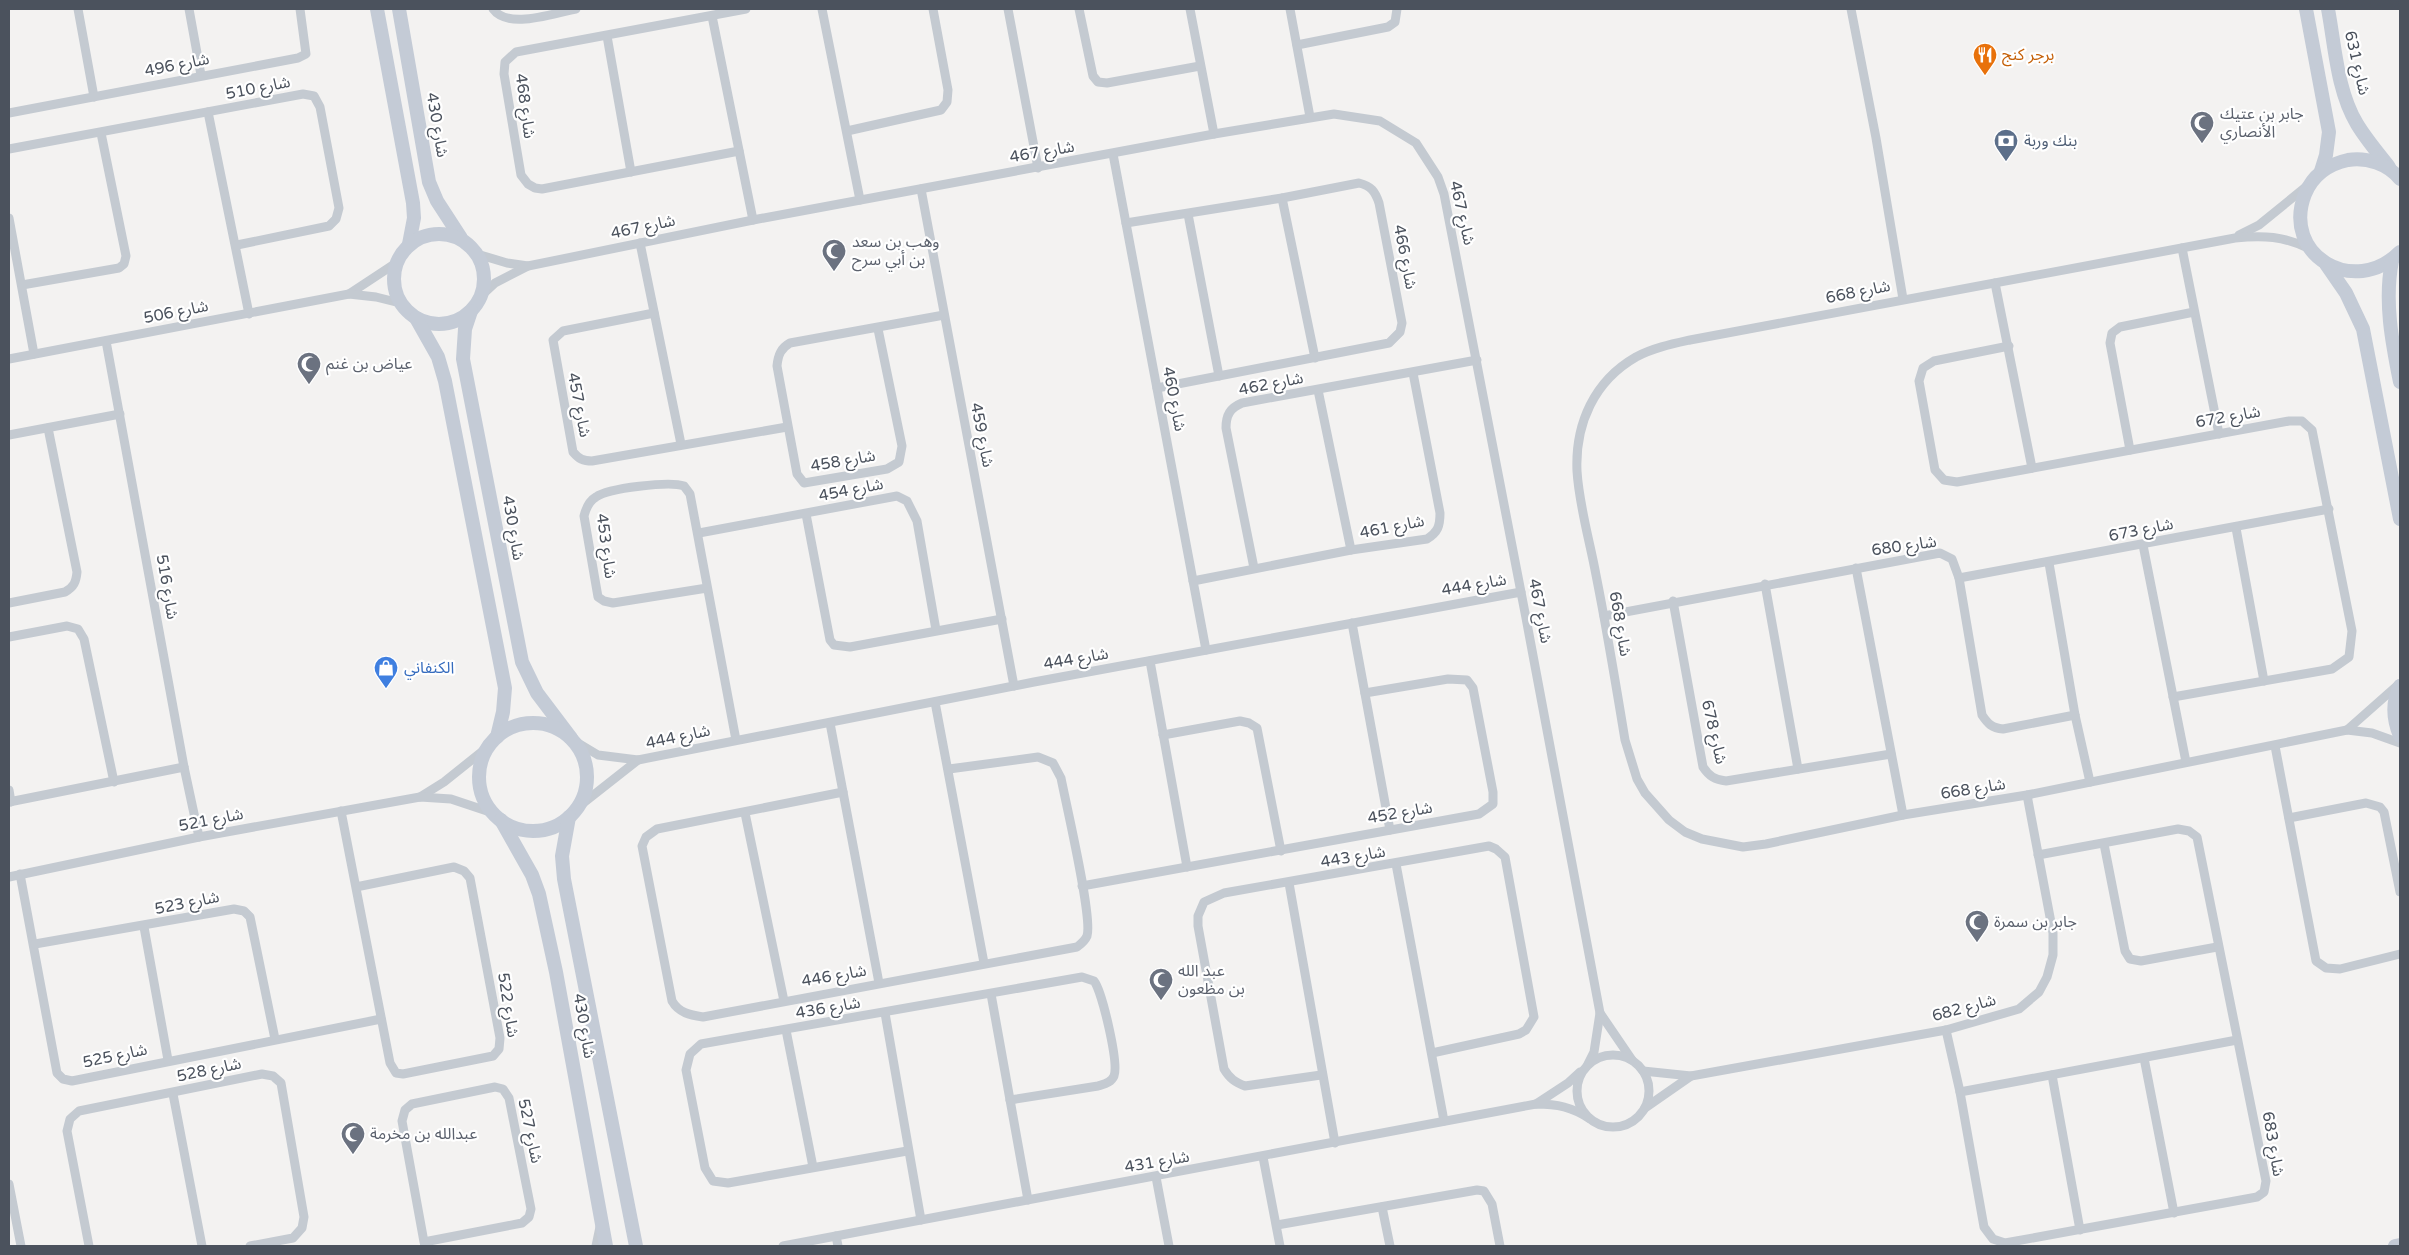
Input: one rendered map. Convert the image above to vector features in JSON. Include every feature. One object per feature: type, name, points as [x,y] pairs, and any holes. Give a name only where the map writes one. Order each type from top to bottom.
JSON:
[{"type":"street","points":[[78,9],[94,97]]},
{"type":"street","points":[[189,9],[201,75]]},
{"type":"street","name":"شارع 496","points":[[9,114],[201,75],[298,58],[306,54],[300,9]]},
{"type":"street","points":[[377,9],[413,203],[414,218],[409,244],[396,263],[393,277],[395,290],[400,303],[416,318],[438,358],[445,381],[501,668],[504,700],[493,741],[481,762],[479,780],[486,803],[497,816],[520,829],[536,830],[551,828],[573,813],[585,792],[588,774],[585,762],[572,739],[556,728],[538,723],[512,727],[493,741]]},
{"type":"street","name":"شارع 430","points":[[399,9],[429,182],[437,202],[461,239]]},
{"type":"street","points":[[493,9],[499,17],[513,20],[576,9]]},
{"type":"street","name":"شارع 468","points":[[739,150],[542,189],[535,188],[528,184],[520,175],[504,74],[505,62],[516,52],[746,9]]},
{"type":"street","points":[[822,9],[860,200]]},
{"type":"street","points":[[847,131],[941,110],[944,107],[948,90],[933,9]]},
{"type":"street","points":[[1008,9],[1038,168]]},
{"type":"street","points":[[1079,9],[1093,76],[1098,82],[1107,83],[1200,66]]},
{"type":"street","points":[[1190,9],[1214,134]]},
{"type":"street","points":[[1290,9],[1310,117]]},
{"type":"street","points":[[1297,45],[1388,27],[1395,22],[1397,9]]},
{"type":"street","points":[[1851,9],[1876,138],[1903,299]]},
{"type":"street","points":[[2306,9],[2328,125],[2328,142],[2321,171]]},
{"type":"street","name":"شارع 631","points":[[2328,9],[2343,88],[2352,113],[2396,175]]},
{"type":"street","points":[[712,16],[753,220]]},
{"type":"street","points":[[607,36],[631,172]]},
{"type":"street","name":"شارع 510","points":[[9,149],[303,94],[314,96],[320,107],[339,208],[336,219],[329,226],[237,245]]},
{"type":"street","points":[[208,112],[237,245],[249,314]]},
{"type":"street","name":"شارع 467","points":[[481,296],[495,283],[528,266],[753,220],[1310,117],[1343,115],[1380,120],[1416,143],[1438,177],[1444,194],[1600,1013],[1595,1047],[1586,1066]]},
{"type":"street","points":[[22,285],[119,268],[124,264],[126,256],[101,133]]},
{"type":"street","name":"شارع 460","points":[[1113,154],[1206,650]]},
{"type":"street","points":[[2396,175],[2376,162],[2357,159],[2338,162],[2321,171],[2309,184],[2301,205],[2301,228],[2310,249],[2326,263],[2342,271],[2360,272],[2377,269],[2396,256]]},
{"type":"street","name":"شارع 466","points":[[1126,224],[1359,183],[1368,186],[1375,192],[1379,203],[1402,323],[1400,332],[1389,343],[1157,388]]},
{"type":"street","name":"شارع 668","points":[[2235,238],[2259,225],[2309,184]]},
{"type":"street","name":"شارع 459","points":[[921,189],[1014,686]]},
{"type":"street","points":[[1282,198],[1315,358]]},
{"type":"street","points":[[1188,214],[1219,376]]},
{"type":"street","points":[[9,218],[34,354]]},
{"type":"street","points":[[409,244],[428,234],[451,234],[461,239],[477,254],[483,267],[485,282],[481,296],[471,311],[451,323],[439,324],[416,318]]},
{"type":"street","name":"شارع 668","points":[[2310,249],[2283,237],[2264,235],[2235,238],[1903,299],[1660,347],[1636,357],[1601,386],[1590,402],[1581,426],[1577,472],[1625,740],[1637,779],[1654,806],[1684,832],[1702,839],[1743,847],[1766,844],[1903,815],[2027,795],[2348,730],[2372,733],[2400,743]]},
{"type":"street","points":[[640,243],[681,444]]},
{"type":"street","points":[[2182,248],[2219,434]]},
{"type":"street","name":"شارع 467","points":[[477,254],[507,263],[528,266]]},
{"type":"street","points":[[2396,256],[2388,280],[2389,311],[2400,382]]},
{"type":"street","name":"شارع 506","points":[[349,294],[396,263]]},
{"type":"street","points":[[2326,263],[2346,293],[2363,329],[2400,519]]},
{"type":"street","points":[[1995,283],[2032,468]]},
{"type":"street","name":"شارع 506","points":[[9,359],[349,294],[376,297],[400,303]]},
{"type":"street","name":"شارع 430","points":[[471,311],[464,329],[463,359],[522,662],[537,693],[572,739]]},
{"type":"street","points":[[2130,450],[2110,343],[2112,333],[2120,327],[2194,312]]},
{"type":"street","name":"شارع 457","points":[[654,313],[563,331],[553,340],[573,452],[583,461],[787,427]]},
{"type":"street","name":"شارع 458","points":[[878,329],[902,446],[899,462],[888,469],[804,483],[797,474],[776,366],[777,358],[784,346],[790,343],[944,316]]},
{"type":"street","name":"شارع 516","points":[[106,341],[184,767],[200,838]]},
{"type":"street","name":"شارع 672","points":[[2009,346],[1934,361],[1922,368],[1919,381],[1936,470],[1944,480],[1957,482],[2296,420],[2308,425],[2312,430],[2352,631],[2350,657],[2332,670],[2173,697]]},
{"type":"street","name":"شارع 462","points":[[1254,568],[1226,428],[1228,413],[1234,407],[1242,403],[1477,360]]},
{"type":"street","name":"شارع 461","points":[[1193,581],[1351,550],[1427,539],[1438,530],[1440,513],[1413,373]]},
{"type":"street","points":[[1318,390],[1351,550]]},
{"type":"street","points":[[9,435],[120,414]]},
{"type":"street","points":[[9,602],[65,592],[76,582],[77,572],[48,428]]},
{"type":"street","name":"شارع 453","points":[[707,588],[613,604],[604,601],[598,597],[584,516],[585,509],[591,501],[602,494],[666,483],[676,483],[684,486],[690,494],[699,533],[707,588],[736,740]]},
{"type":"street","name":"شارع 454","points":[[699,533],[897,496],[907,501],[916,521],[936,630]]},
{"type":"street","name":"شارع 673","points":[[1959,578],[2049,563],[2329,510]]},
{"type":"street","points":[[806,514],[830,640],[834,645],[850,647],[1002,619]]},
{"type":"street","points":[[2236,528],[2264,681]]},
{"type":"street","points":[[2143,545],[2186,762]]},
{"type":"street","name":"شارع 680","points":[[1604,616],[1672,601],[1940,553],[1952,559],[1959,578],[1982,715],[1987,723],[1993,728],[2003,729],[2075,716]]},
{"type":"street","points":[[2049,563],[2075,716],[2090,782]]},
{"type":"street","points":[[1856,568],[1903,815]]},
{"type":"street","points":[[1765,584],[1798,769]]},
{"type":"street","name":"شارع 444","points":[[572,739],[598,754],[638,760],[1014,686],[1521,592]]},
{"type":"street","name":"شارع 678","points":[[1672,601],[1703,767],[1708,774],[1719,781],[1726,781],[1891,754]]},
{"type":"street","points":[[1352,622],[1390,830]]},
{"type":"street","points":[[9,637],[67,626],[78,629],[84,638],[114,782]]},
{"type":"street","points":[[1150,661],[1187,867]]},
{"type":"street","name":"شارع 452","points":[[1082,886],[1479,814],[1493,804],[1493,792],[1473,688],[1467,680],[1448,679],[1365,693]]},
{"type":"street","points":[[2400,684],[2394,708],[2400,736]]},
{"type":"street","name":"شارع 668","points":[[2348,730],[2400,684]]},
{"type":"street","points":[[935,702],[984,963]]},
{"type":"street","points":[[1163,735],[1240,721],[1250,723],[1257,728],[1282,851]]},
{"type":"street","points":[[830,723],[879,983]]},
{"type":"street","name":"شارع 521","points":[[420,797],[444,782],[493,741]]},
{"type":"street","points":[[2275,746],[2316,961],[2326,968],[2340,969],[2400,954]]},
{"type":"street","name":"شارع 446","points":[[843,792],[745,813],[657,828],[646,837],[642,846],[672,1001],[682,1011],[691,1016],[703,1017],[1077,947],[1087,937],[1088,926],[1061,778],[1053,764],[1047,759],[1038,757],[949,770]]},
{"type":"street","name":"شارع 444","points":[[573,813],[638,760]]},
{"type":"street","points":[[9,790],[10,802],[184,767]]},
{"type":"street","name":"شارع 682","points":[[1644,1071],[1691,1076],[1946,1030],[2019,1009],[2039,992],[2048,977],[2053,955],[2053,933],[2027,795]]},
{"type":"street","name":"شارع 521","points":[[9,876],[420,797],[451,799],[497,816]]},
{"type":"street","points":[[2289,818],[2366,803],[2380,807],[2384,812],[2400,892]]},
{"type":"street","name":"شارع 522","points":[[341,811],[390,1063],[396,1073],[403,1074],[493,1056],[499,1049],[500,1038],[470,878],[464,871],[454,867],[356,887]]},
{"type":"street","name":"شارع 430","points":[[573,813],[562,856],[564,879],[634,1239]]},
{"type":"street","points":[[745,813],[784,1001]]},
{"type":"street","name":"شارع 430","points":[[497,816],[532,875],[539,894],[556,972],[606,1246]]},
{"type":"street","name":"شارع 683","points":[[1946,1030],[1960,1092],[1984,1227],[1993,1239],[2005,1243],[2080,1230],[2257,1197],[2264,1192],[2266,1181],[2197,837],[2194,833],[2178,829],[2038,855]]},
{"type":"street","points":[[2104,844],[2125,951],[2130,959],[2141,962],[2218,947]]},
{"type":"street","name":"شارع 443","points":[[1321,1075],[1246,1086],[1234,1082],[1228,1076],[1224,1070],[1198,926],[1198,916],[1204,902],[1216,895],[1489,846],[1505,856],[1534,1017],[1531,1025],[1519,1034],[1432,1053]]},
{"type":"street","points":[[1396,864],[1444,1121]]},
{"type":"street","name":"شارع 525","points":[[20,874],[35,944],[57,1073],[63,1079],[72,1081],[168,1060],[381,1019]]},
{"type":"street","points":[[1289,883],[1334,1143]]},
{"type":"street","name":"شارع 523","points":[[35,944],[144,927],[234,909],[244,912],[250,917],[275,1039]]},
{"type":"street","points":[[144,927],[168,1060]]},
{"type":"street","name":"شارع 436","points":[[907,1151],[728,1183],[713,1181],[705,1168],[686,1070],[690,1054],[701,1044],[1082,977],[1094,980],[1099,992],[1114,1057],[1114,1076],[1108,1083],[1010,1100]]},
{"type":"street","points":[[991,994],[1028,1200]]},
{"type":"street","points":[[885,1013],[907,1151],[921,1220]]},
{"type":"street","name":"شارع 467","points":[[1600,1013],[1633,1060]]},
{"type":"street","points":[[786,1030],[813,1167]]},
{"type":"street","points":[[1960,1092],[2237,1040]]},
{"type":"street","points":[[1605,1056],[1624,1056],[1633,1060],[1644,1071],[1650,1089],[1645,1108],[1632,1122],[1614,1128],[1601,1126],[1590,1119],[1580,1108],[1576,1095],[1578,1081],[1586,1066],[1605,1056]]},
{"type":"street","points":[[2144,1058],[2174,1213]]},
{"type":"street","name":"شارع 431","points":[[1536,1104],[1568,1083],[1586,1066]]},
{"type":"street","name":"شارع 528","points":[[89,1246],[66,1131],[70,1119],[79,1111],[172,1094],[262,1074],[273,1076],[281,1083],[304,1217],[302,1228],[293,1238],[250,1246]]},
{"type":"street","points":[[2052,1075],[2080,1230]]},
{"type":"street","name":"شارع 682","points":[[1645,1108],[1691,1076]]},
{"type":"street","name":"شارع 527","points":[[495,1087],[503,1089],[509,1098],[528,1190],[531,1209],[529,1218],[522,1223],[424,1244],[402,1121],[405,1110],[412,1104],[495,1087]]},
{"type":"street","points":[[172,1094],[202,1246]]},
{"type":"street","name":"شارع 431","points":[[783,1246],[1536,1104],[1569,1107],[1590,1119]]},
{"type":"street","points":[[1263,1157],[1280,1246]]},
{"type":"street","points":[[1156,1177],[1169,1246]]},
{"type":"street","points":[[9,1184],[20,1246]]},
{"type":"street","points":[[1277,1225],[1470,1190],[1484,1191],[1492,1204],[1500,1246]]},
{"type":"street","points":[[1382,1207],[1390,1246]]},
{"type":"street","points":[[596,1246],[601,1220]]},
{"type":"street","points":[[836,1236],[838,1246]]},
{"type":"street","points":[[634,1239],[646,1246]]},
{"type":"street","points":[[2395,1246],[2400,1245]]},
{"type":"place","name":"برجر كنج","points":[[1985,76]]},
{"type":"place","name":"جابر بن عتيك الأنصاري","points":[[2202,144]]},
{"type":"place","name":"بنك وربة","points":[[2006,162]]},
{"type":"place","name":"وهب بن سعد بن أبي سرح","points":[[834,272]]},
{"type":"place","name":"عياض بن غنم","points":[[309,385]]},
{"type":"place","name":"الكنفاني","points":[[386,689]]},
{"type":"place","name":"جابر بن سمرة","points":[[1977,943]]},
{"type":"place","name":"عبد الله بن مظعون","points":[[1161,1001]]},
{"type":"place","name":"عبدالله بن مخرمة","points":[[353,1155]]}]
